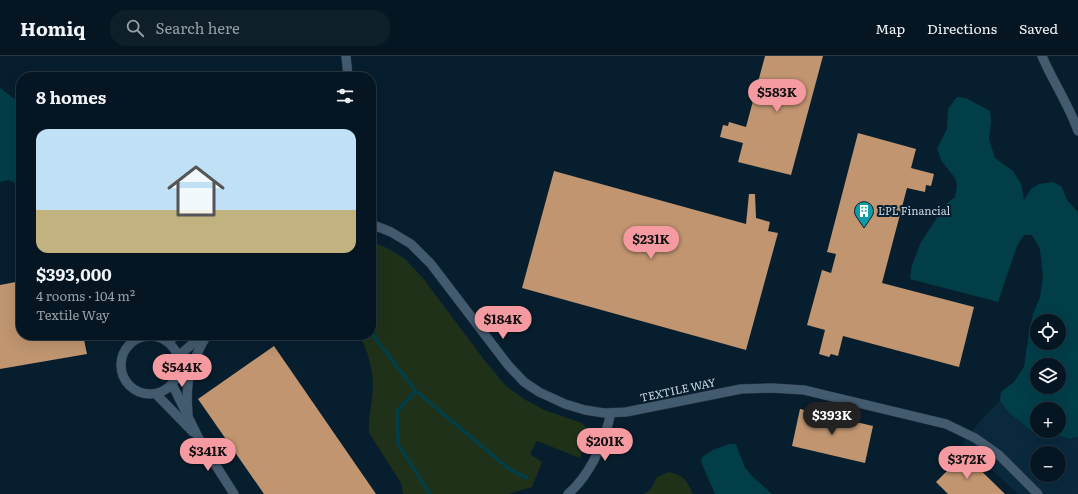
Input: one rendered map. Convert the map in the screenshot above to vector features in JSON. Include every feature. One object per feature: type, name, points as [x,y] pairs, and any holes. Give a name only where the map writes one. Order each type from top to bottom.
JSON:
[{"type":"street","points":[[346,56],[348,72]]},
{"type":"street","points":[[1042,56],[1075,116],[1078,131]]},
{"type":"street","name":"TEXTILE WAY","points":[[376,226],[411,244],[431,264],[508,365],[524,382],[539,392],[565,404],[585,410],[611,413],[626,412],[741,389],[772,388],[804,390],[946,424],[975,438],[993,451],[1038,494]]},
{"type":"street","points":[[135,340],[129,344],[121,357],[120,367],[122,376],[127,384],[134,390],[143,394],[156,394],[161,392],[172,384],[178,372],[179,361],[176,352],[166,341]]},
{"type":"street","points":[[177,357],[197,340]]},
{"type":"street","points":[[189,419],[187,382],[190,370],[205,340]]},
{"type":"street","points":[[172,384],[199,439],[234,494]]},
{"type":"street","points":[[156,394],[199,439]]},
{"type":"street","points":[[568,494],[585,475],[594,461],[611,413]]},
{"type":"shaded area","points":[[0,88],[16,100],[16,183],[8,180],[0,182]]},
{"type":"shaded area","points":[[957,97],[966,98],[990,111],[991,121],[989,139],[995,158],[1013,171],[1021,184],[1024,200],[1031,189],[1039,184],[1053,182],[1062,187],[1067,200],[1078,212],[1078,437],[1070,439],[1066,438],[1066,402],[1030,402],[1030,430],[1007,411],[1000,401],[1001,392],[1014,382],[1024,367],[1030,328],[1030,350],[1066,350],[1066,314],[1033,314],[1040,297],[1043,277],[1040,249],[1032,235],[1024,235],[1017,246],[998,302],[910,279],[912,265],[921,242],[946,204],[955,197],[957,185],[955,178],[942,162],[937,149],[947,129],[948,109]]},
{"type":"shaded area","points":[[376,243],[405,259],[422,277],[485,361],[506,386],[524,399],[544,410],[582,423],[587,431],[587,440],[580,458],[537,441],[530,454],[542,462],[532,487],[508,494],[403,494],[401,483],[369,433],[373,382],[371,366],[361,340],[376,340]]},
{"type":"shaded area","points":[[1000,401],[1007,411],[1030,428],[1030,438],[1066,438],[1070,439],[1078,437],[1078,494],[1018,494],[963,443],[980,421]]},
{"type":"shaded area","points":[[729,444],[736,444],[744,466],[752,476],[772,494],[715,494],[701,462],[702,457],[713,450]]},
{"type":"shaded area","points":[[669,472],[682,477],[689,485],[693,494],[644,494],[651,489],[657,477]]},
{"type":"building","points":[[765,56],[823,56],[791,175],[738,162],[743,143],[720,137],[723,125],[728,126],[729,122],[746,127]]},
{"type":"building","name":"LPL Financial","points":[[858,133],[916,149],[911,168],[934,174],[931,186],[926,185],[925,192],[907,188],[882,283],[974,307],[959,367],[843,336],[838,356],[831,354],[829,357],[819,354],[825,330],[807,325],[822,270],[831,273],[836,254],[827,252]]},
{"type":"building","points":[[554,171],[746,224],[749,194],[755,194],[756,218],[770,222],[768,231],[778,233],[746,350],[522,288]]},
{"type":"building","points":[[16,282],[16,340],[84,340],[87,354],[0,369],[0,285]]},
{"type":"building","points":[[274,346],[376,494],[264,494],[198,399]]},
{"type":"building","points":[[800,409],[873,426],[865,463],[792,446]]},
{"type":"building","points":[[964,454],[1005,494],[948,494],[936,482]]},
{"type":"waterway","points":[[376,339],[416,391],[509,469],[527,478]]},
{"type":"waterway","points":[[416,391],[397,411],[398,444],[430,494]]},
{"type":"place","name":"LPL Financial","points":[[864,228]]}]
